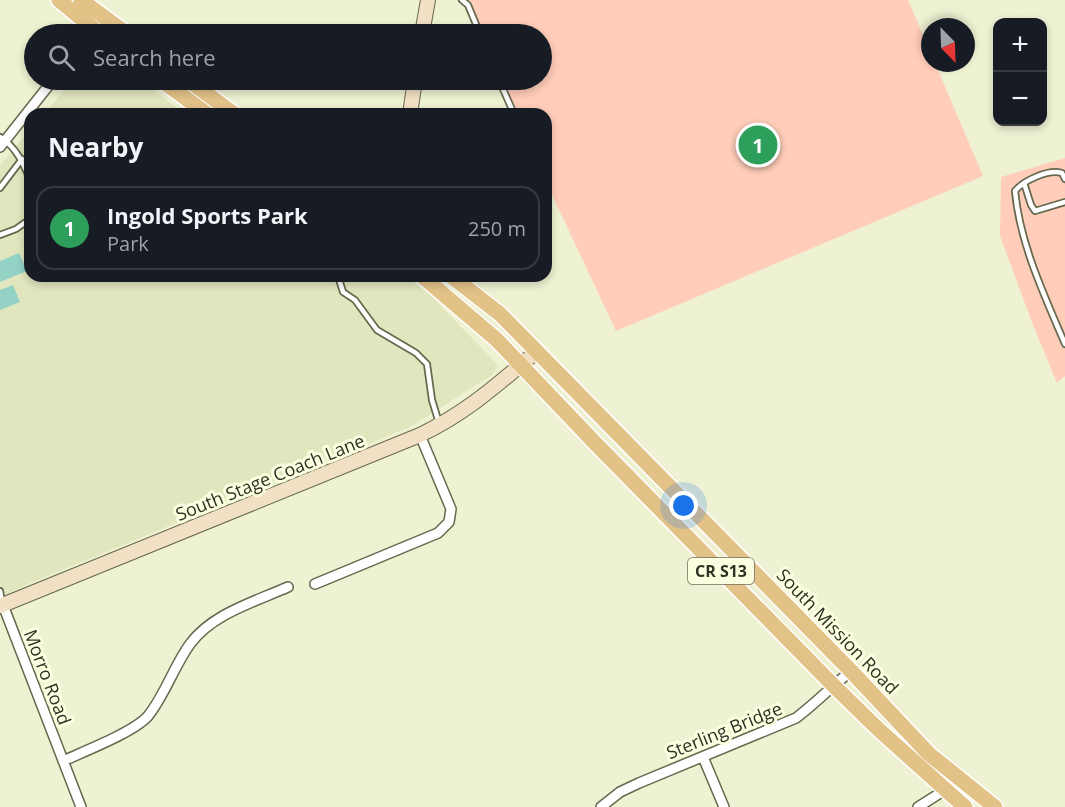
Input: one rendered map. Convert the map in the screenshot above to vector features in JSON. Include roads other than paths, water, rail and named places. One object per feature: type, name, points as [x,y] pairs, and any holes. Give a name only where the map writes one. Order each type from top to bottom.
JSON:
[{"type":"main road","points":[[59,0],[84,24]]},
{"type":"main road","points":[[81,0],[113,24]]},
{"type":"main road","points":[[424,24],[428,0]]},
{"type":"main road","points":[[175,90],[199,108]]},
{"type":"main road","points":[[202,90],[226,108]]},
{"type":"main road","points":[[411,108],[414,90]]},
{"type":"main road","name":"CR S13","points":[[429,282],[497,340],[833,685],[965,807]]},
{"type":"main road","name":"South Mission Road","points":[[459,282],[500,314],[851,671],[929,754],[995,807]]},
{"type":"main road","name":"South Stage Coach Lane","points":[[1,600],[440,426],[483,398],[536,352]]},
{"type":"street","points":[[98,24],[102,16]]},
{"type":"street","points":[[30,108],[45,90]]},
{"type":"street","points":[[2,142],[24,115]]},
{"type":"street","points":[[315,584],[438,532],[449,522],[451,508],[420,435]]},
{"type":"street","points":[[63,761],[133,727],[148,716],[190,644],[211,623],[288,587]]},
{"type":"street","name":"Morro Road","points":[[1,600],[81,807]]},
{"type":"street","name":"Sterling Bridge","points":[[602,807],[621,792],[639,783],[796,718],[818,702],[833,685],[851,671]]},
{"type":"street","points":[[703,757],[724,807]]},
{"type":"street","points":[[918,807],[945,790]]},
{"type":"lane","points":[[462,0],[468,5],[476,24]]},
{"type":"lane","points":[[503,90],[511,108]]},
{"type":"lane","points":[[2,142],[22,159],[24,164]]},
{"type":"lane","points":[[0,188],[22,159]]},
{"type":"lane","points":[[1065,179],[1062,173],[1056,171],[1024,183],[1015,191],[1023,232],[1040,284],[1065,344]]},
{"type":"lane","points":[[1024,183],[1035,211],[1065,202]]},
{"type":"lane","points":[[0,236],[24,223]]},
{"type":"lane","points":[[340,282],[343,292],[356,300],[378,330],[416,353],[427,364],[432,400],[440,426]]},
{"type":"water","points":[[19,253],[24,264],[24,272],[0,282],[0,261]]},
{"type":"water","points":[[13,285],[20,302],[0,310],[0,290]]},
{"type":"place","name":"Ingold Sports Park","points":[[758,145]]}]
